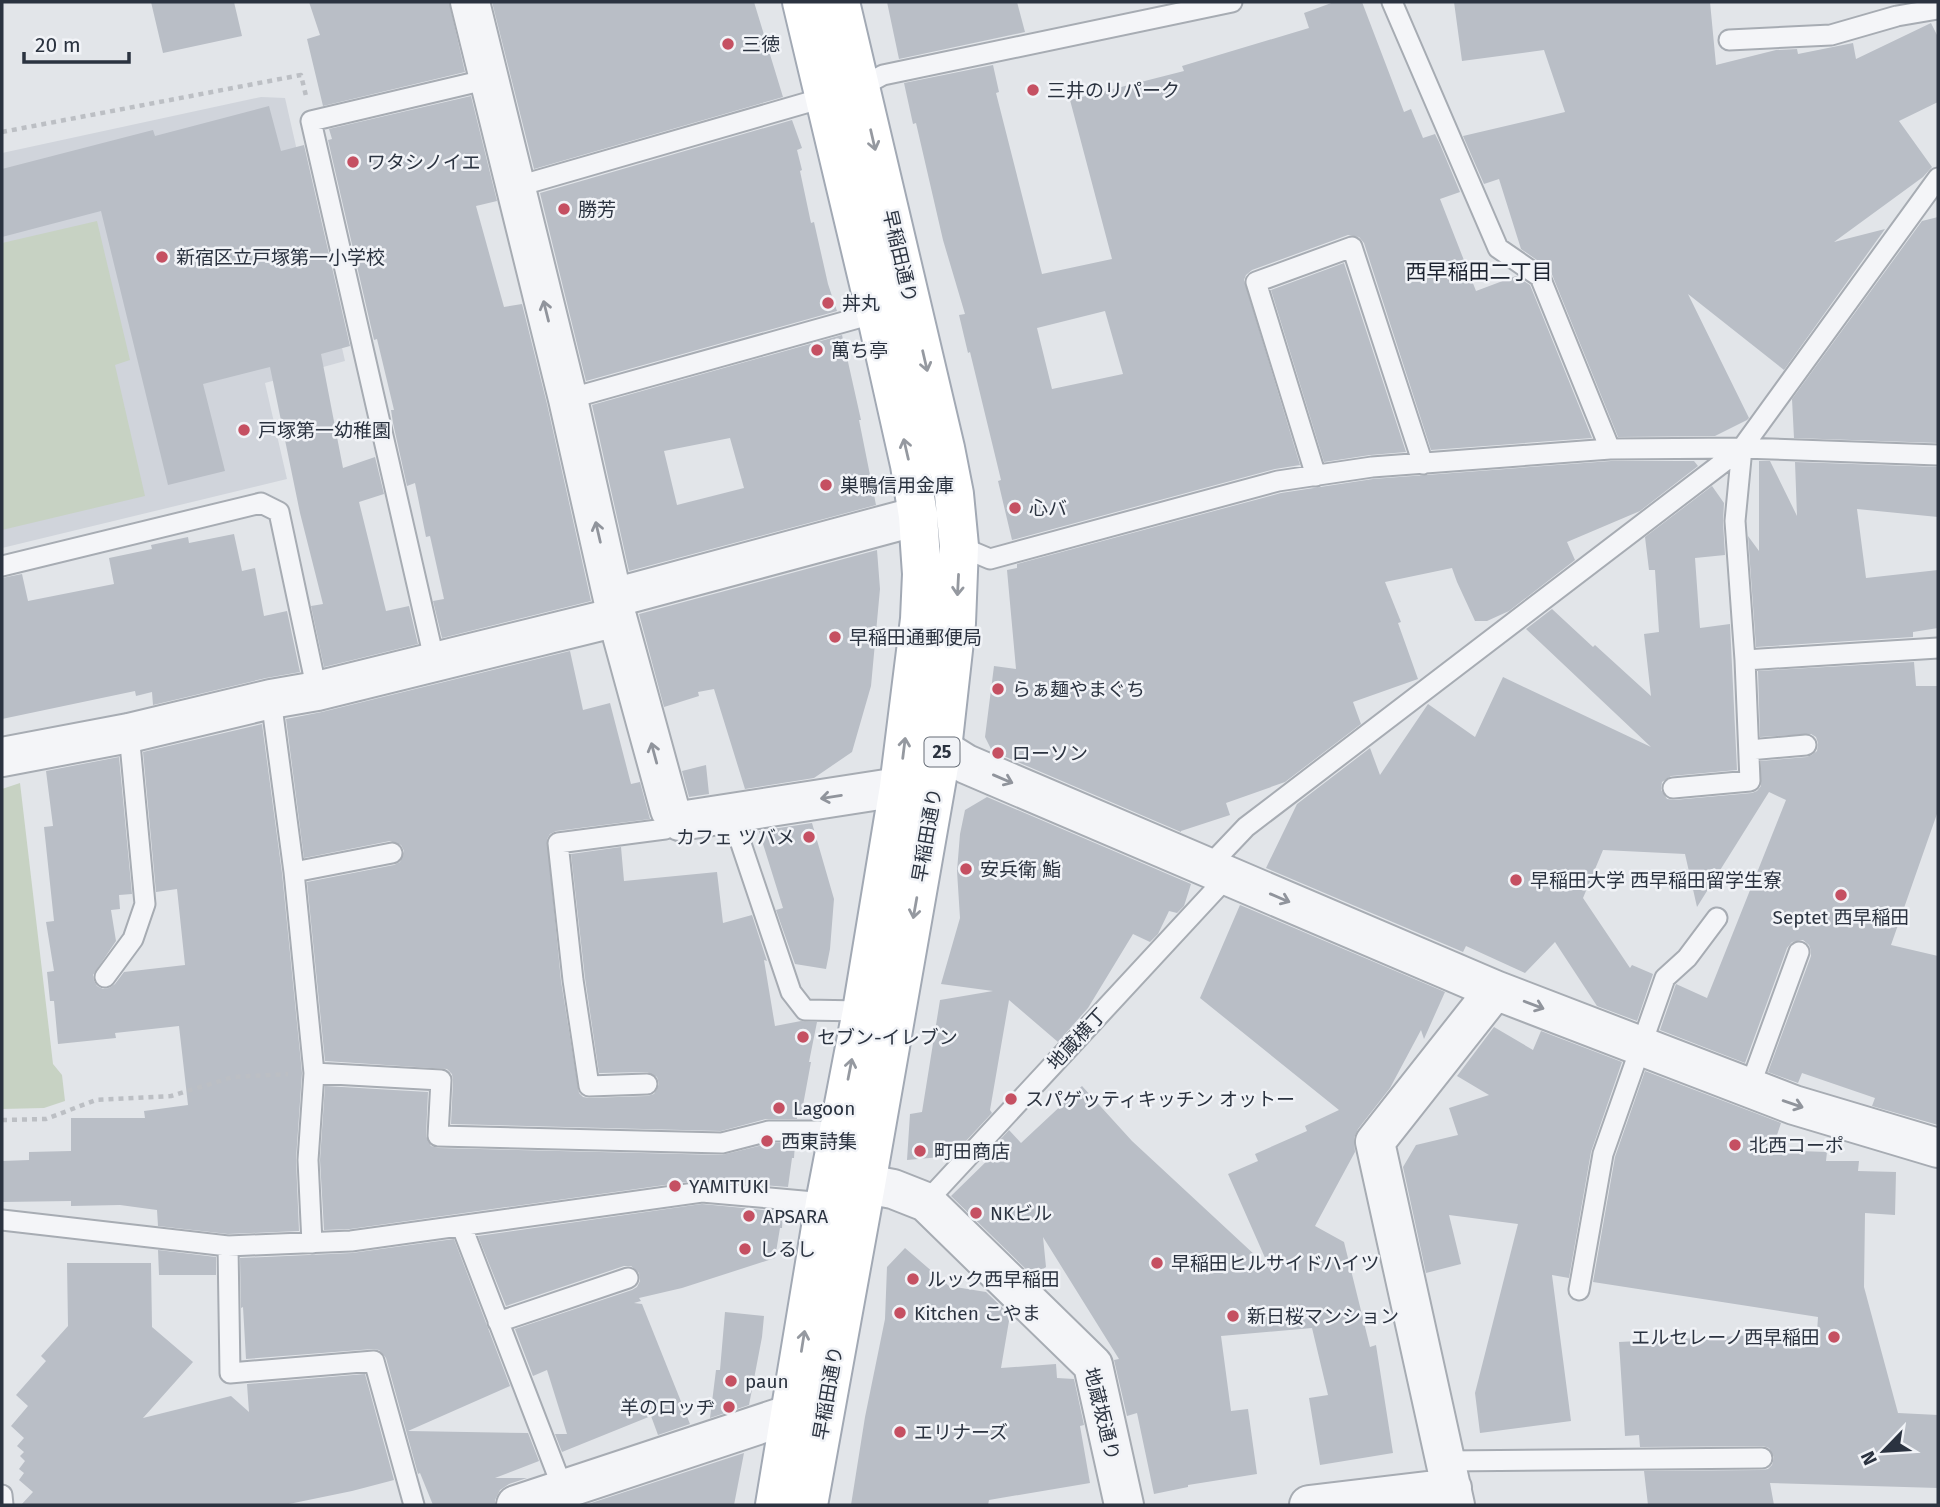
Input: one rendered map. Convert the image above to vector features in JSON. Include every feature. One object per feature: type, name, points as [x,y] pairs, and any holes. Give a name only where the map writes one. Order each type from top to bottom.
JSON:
[{"type":"main road","name":"早稲田通り","points":[[802,2],[843,92],[945,448],[960,545],[956,623],[942,748],[808,1505]]},
{"type":"main road","name":"早稲田通り","points":[[775,1505],[825,1203],[862,1011],[899,787],[920,619],[922,574],[918,516],[910,466],[876,313],[843,92],[840,2]]},
{"type":"street","points":[[470,2],[568,399],[615,608],[670,810],[680,821],[899,787]]},
{"type":"street","points":[[2,757],[128,733],[435,663],[918,516]]},
{"type":"street","points":[[942,748],[966,764],[1495,990],[1749,1089],[1938,1148]]},
{"type":"street","points":[[1308,1505],[1451,1485],[1375,1142],[1495,990]]},
{"type":"street","name":"地蔵坂通り","points":[[866,1184],[893,1189],[926,1202],[1093,1365],[1124,1505]]},
{"type":"street","points":[[516,1505],[791,1414]]},
{"type":"lane","points":[[515,187],[843,92],[883,75],[1232,2]]},
{"type":"lane","points":[[1392,2],[1498,248],[1540,277],[1611,449]]},
{"type":"lane","points":[[1729,40],[1831,35],[1897,16],[1938,9]]},
{"type":"lane","points":[[435,663],[310,121],[489,79]]},
{"type":"lane","points":[[1673,788],[1750,781],[1735,521],[1742,448],[1938,178]]},
{"type":"lane","points":[[1316,476],[1256,282],[1352,247],[1423,464]]},
{"type":"lane","points":[[568,399],[876,313]]},
{"type":"lane","points":[[960,545],[990,559],[1278,481],[1372,467],[1611,449],[1742,448],[1938,455]]},
{"type":"lane","name":"地蔵横丁","points":[[926,1202],[1218,871],[1246,827],[1742,448]]},
{"type":"lane","points":[[2,566],[261,503],[279,512],[317,691]]},
{"type":"lane","points":[[1745,660],[1938,648]]},
{"type":"lane","points":[[271,699],[294,872],[314,1073],[308,1160],[312,1242]]},
{"type":"lane","points":[[105,977],[132,939],[145,904],[128,733]]},
{"type":"lane","points":[[1749,750],[1807,746]]},
{"type":"lane","points":[[731,814],[791,992],[805,1010],[862,1011]]},
{"type":"lane","points":[[648,1084],[589,1086],[573,981],[558,843],[665,829],[680,821]]},
{"type":"lane","points":[[294,872],[392,853]]},
{"type":"lane","points":[[1579,1290],[1603,1154],[1665,978],[1687,958],[1717,918]]},
{"type":"lane","points":[[1749,1089],[1799,952]]},
{"type":"lane","points":[[314,1073],[441,1080],[438,1136],[722,1143],[769,1131],[838,1131]]},
{"type":"lane","points":[[2,1220],[228,1246],[351,1241],[702,1192],[825,1203]]},
{"type":"lane","points":[[462,1227],[562,1489]]},
{"type":"lane","points":[[228,1246],[230,1373],[374,1362],[414,1505]]},
{"type":"lane","points":[[498,1322],[628,1278]]},
{"type":"lane","points":[[1451,1485],[1762,1458]]},
{"type":"lane","points":[[2,1495],[4,1505]]},
{"type":"path","points":[[2,132],[300,75],[308,107]]},
{"type":"path","points":[[2,1120],[46,1119],[96,1100],[171,1096],[233,1077],[314,1073]]},
{"type":"shaded area","name":"新宿区立戸塚第一小学校","points":[[261,97],[285,98],[345,361],[265,383],[287,479],[2,548],[2,153]]},
{"type":"green space","points":[[97,221],[130,360],[115,365],[145,496],[2,530],[2,243]]},
{"type":"green space","points":[[20,783],[53,1064],[62,1075],[65,1101],[44,1108],[2,1109],[2,789]]},
{"type":"building","points":[[151,2],[234,2],[242,36],[163,53]]},
{"type":"building","points":[[309,2],[449,2],[465,72],[323,106],[307,39],[320,35]]},
{"type":"building","points":[[492,2],[754,2],[783,97],[534,169]]},
{"type":"building","points":[[887,2],[1017,2],[1025,32],[899,59]]},
{"type":"building","points":[[1334,2],[1362,2],[1404,112],[1411,109],[1423,138],[1435,134],[1460,192],[1440,199],[1476,291],[1516,276],[1530,285],[1592,438],[1431,450],[1364,243],[1359,237],[1348,235],[1252,270],[1244,280],[1300,465],[1275,469],[1012,540],[998,481],[1001,480],[959,315],[965,314],[943,240],[904,83],[993,65],[999,92],[996,93],[1042,274],[1112,259],[1070,100],[1184,71],[1182,66],[1309,28],[1304,13]],"holes":[[[1105,311],[1123,374],[1052,389],[1037,328]]]},
{"type":"building","points":[[1454,2],[1710,2],[1716,65],[1776,50],[1797,49],[1798,54],[1853,43],[1856,59],[1931,23],[1938,37],[1938,102],[1899,121],[1932,167],[1923,177],[1834,242],[1885,229],[1784,370],[1688,294],[1749,418],[1747,420],[1715,436],[1618,437],[1551,272],[1521,249],[1499,179],[1484,184],[1463,136],[1565,112],[1544,50],[1462,61]]},
{"type":"building","points":[[471,96],[497,201],[476,206],[504,307],[522,304],[591,601],[442,638],[433,601],[444,599],[430,536],[426,537],[415,483],[407,486],[393,423],[391,410],[394,410],[377,339],[374,340],[328,140],[332,139],[329,129]]},
{"type":"building","points":[[269,106],[281,151],[304,145],[350,346],[321,354],[343,468],[375,457],[384,494],[359,502],[386,611],[409,606],[418,644],[324,667],[311,606],[323,604],[300,513],[270,367],[203,384],[225,471],[168,485],[101,211],[2,237],[2,169],[153,130],[155,136]]},
{"type":"building","points":[[792,120],[802,148],[797,150],[811,223],[814,222],[837,311],[586,381],[540,193]]},
{"type":"building","points":[[1938,217],[1938,443],[1794,438],[1792,399],[1922,221]]},
{"type":"building","points":[[1344,263],[1406,452],[1324,462],[1271,290]]},
{"type":"building","points":[[842,335],[876,505],[629,571],[592,405]],"holes":[[[730,438],[744,488],[677,505],[664,451]]]},
{"type":"building","points":[[1611,461],[1694,461],[1698,466],[1640,511],[1567,542],[1575,560],[1509,611],[1487,621],[1475,621],[1452,568],[1385,582],[1401,622],[1398,623],[1418,679],[1353,702],[1361,724],[1285,782],[1226,803],[1230,815],[1181,832],[992,751],[985,737],[994,666],[1016,669],[1007,570],[1017,568],[1017,564],[1281,493],[1373,479]]},
{"type":"building","points":[[1759,461],[1770,461],[1797,516],[1795,462],[1938,467],[1938,517],[1857,509],[1866,578],[1938,570],[1938,628],[1913,632],[1913,637],[1756,647],[1748,536],[1759,551]]},
{"type":"building","points":[[1712,486],[1724,503],[1725,555],[1695,558],[1700,628],[1730,624],[1737,770],[1671,776],[1662,782],[1661,790],[1667,799],[1674,800],[1752,793],[1761,786],[1761,761],[1807,757],[1817,751],[1816,737],[1811,734],[1760,737],[1758,671],[1914,662],[1916,686],[1938,686],[1938,811],[1891,945],[1938,956],[1938,1125],[1872,1106],[1875,1098],[1802,1073],[1798,1083],[1768,1072],[1811,956],[1809,945],[1803,940],[1792,942],[1787,948],[1745,1063],[1660,1030],[1676,984],[1707,998],[1786,800],[1769,792],[1697,907],[1685,854],[1603,850],[1583,898],[1630,968],[1632,965],[1653,974],[1637,1021],[1597,1006],[1555,942],[1525,973],[1466,946],[1463,952],[1266,868],[1297,804],[1370,748],[1380,775],[1428,704],[1475,737],[1503,677],[1651,747],[1526,629],[1552,609],[1651,696],[1644,634],[1659,632],[1655,570],[1649,570],[1645,537]]},
{"type":"building","points":[[234,534],[242,571],[255,568],[264,616],[287,611],[300,672],[153,705],[152,692],[136,696],[135,691],[2,719],[2,578],[22,574],[28,601],[114,584],[109,558],[152,549],[151,545],[188,537],[189,543]]},
{"type":"building","points":[[877,550],[880,589],[871,686],[852,752],[814,778],[745,789],[714,689],[698,692],[699,696],[664,707],[639,614]]},
{"type":"building","points":[[570,651],[583,710],[610,703],[631,784],[640,782],[650,819],[556,831],[547,839],[561,981],[579,1093],[589,1098],[647,1096],[654,1094],[659,1084],[657,1077],[647,1072],[599,1073],[571,854],[621,847],[624,881],[717,872],[723,923],[752,915],[767,961],[764,960],[775,1026],[801,1021],[817,1022],[801,1116],[797,1116],[797,1119],[766,1119],[721,1131],[451,1124],[453,1081],[452,1074],[447,1069],[325,1061],[307,882],[394,865],[400,862],[404,851],[401,845],[390,841],[304,858],[286,719]]},
{"type":"building","points":[[262,724],[282,873],[302,1073],[296,1159],[299,1231],[228,1234],[158,1226],[157,1210],[120,1205],[71,1206],[71,1201],[2,1202],[2,1161],[29,1160],[29,1152],[71,1151],[71,1118],[145,1118],[144,1111],[188,1105],[179,1026],[115,1033],[116,1038],[58,1044],[54,1001],[50,1001],[47,972],[54,971],[46,922],[54,921],[44,827],[53,826],[46,771],[119,757],[132,894],[119,895],[120,909],[111,910],[116,941],[93,975],[97,986],[109,988],[124,972],[185,965],[177,889],[156,892],[143,752]]},
{"type":"building","points":[[706,765],[709,794],[689,797],[682,771]]},
{"type":"building","points":[[987,797],[1191,884],[1184,906],[1177,913],[1169,911],[1158,934],[1150,942],[1133,934],[1088,1008],[1058,1042],[1009,1000],[990,1110],[992,1113],[952,1156],[907,1160],[910,1114],[922,1112],[940,1000],[993,991],[941,984],[960,918],[957,871],[965,810]]},
{"type":"building","points":[[812,823],[834,899],[826,969],[795,964],[776,910],[783,908],[759,831]]},
{"type":"building","points":[[1240,905],[1445,992],[1424,1039],[1421,1030],[1390,1088],[1358,1129],[1354,1138],[1355,1152],[1315,1226],[1344,1242],[1370,1347],[1376,1345],[1393,1453],[1320,1465],[1309,1398],[1328,1395],[1312,1328],[1221,1336],[1231,1411],[1248,1409],[1257,1474],[1188,1485],[1154,1494],[1137,1413],[1127,1416],[1114,1360],[1119,1359],[1043,1237],[1046,1267],[1033,1276],[951,1196],[995,1153],[988,1153],[1009,1130],[1021,1143],[1082,1086],[1132,1141],[1270,1269],[1228,1174],[1258,1161],[1255,1154],[1307,1131],[1305,1126],[1339,1110],[1200,998]]},
{"type":"building","points":[[1494,1027],[1533,1050],[1541,1031],[1622,1062],[1591,1152],[1569,1278],[1552,1275],[1571,1421],[1480,1433],[1475,1393],[1518,1224],[1449,1215],[1461,1264],[1426,1273],[1403,1167],[1416,1145],[1458,1135],[1449,1108],[1489,1095],[1457,1076]]},
{"type":"building","points":[[1645,1071],[1781,1123],[1772,1150],[1827,1152],[1826,1161],[1859,1161],[1858,1171],[1896,1172],[1895,1215],[1865,1213],[1864,1287],[1898,1413],[1938,1415],[1938,1488],[1770,1483],[1774,1505],[1648,1505],[1644,1471],[1762,1470],[1772,1465],[1774,1457],[1769,1448],[1763,1446],[1640,1447],[1639,1435],[1625,1436],[1619,1342],[1817,1332],[1818,1317],[1593,1282],[1615,1157]]},
{"type":"building","points":[[325,1086],[428,1092],[426,1136],[431,1146],[438,1148],[722,1155],[771,1143],[795,1143],[794,1158],[788,1187],[700,1180],[350,1229],[324,1230],[320,1160]]},
{"type":"building","points":[[702,1204],[783,1212],[775,1258],[682,1288],[639,1298],[641,1301],[634,1303],[642,1304],[690,1424],[658,1435],[651,1416],[562,1452],[555,1434],[567,1434],[547,1370],[533,1376],[515,1329],[632,1290],[640,1281],[639,1273],[631,1266],[624,1266],[506,1306],[478,1236]]},
{"type":"building","points":[[454,1239],[510,1386],[408,1431],[528,1433],[539,1461],[495,1478],[527,1478],[500,1490],[495,1505],[433,1505],[420,1473],[418,1474],[386,1358],[379,1350],[246,1359],[240,1258],[352,1253]]},
{"type":"building","points":[[905,1248],[949,1286],[986,1292],[1010,1315],[1001,1368],[1056,1364],[1057,1378],[1074,1379],[1084,1425],[1080,1426],[1090,1483],[989,1500],[988,1505],[851,1505],[885,1319],[887,1267]]},
{"type":"building","points":[[158,1250],[216,1257],[216,1275],[159,1275]]},
{"type":"building","points":[[67,1263],[151,1263],[152,1327],[193,1362],[143,1418],[231,1396],[249,1412],[247,1384],[365,1374],[394,1480],[284,1505],[21,1505],[33,1492],[19,1480],[24,1473],[19,1469],[25,1461],[20,1456],[24,1452],[17,1446],[24,1438],[11,1426],[28,1406],[16,1395],[46,1361],[41,1356],[68,1326]]},
{"type":"building","points":[[725,1312],[764,1316],[762,1337],[749,1405],[710,1418],[716,1370],[720,1370]]},
{"type":"building","points":[[744,1453],[734,1505],[585,1505]]},
{"type":"place","name":"三徳","points":[[728,44]]},
{"type":"place","name":"三井のリパーク","points":[[1033,90]]},
{"type":"place","name":"ワタシノイエ","points":[[353,162]]},
{"type":"place","name":"勝芳","points":[[564,209]]},
{"type":"place","name":"新宿区立戸塚第一小学校","points":[[162,257]]},
{"type":"place","name":"丼丸","points":[[828,303]]},
{"type":"place","name":"萬ち亭","points":[[817,350]]},
{"type":"place","name":"戸塚第一幼稚園","points":[[244,430]]},
{"type":"place","name":"巣鴨信用金庫","points":[[826,485]]},
{"type":"place","name":"心バ","points":[[1015,508]]},
{"type":"place","name":"早稲田通郵便局","points":[[835,637]]},
{"type":"place","name":"らぁ麺やまぐち","points":[[998,689]]},
{"type":"place","name":"ローソン","points":[[998,753]]},
{"type":"place","name":"カフェ ツバメ","points":[[809,837]]},
{"type":"place","name":"安兵衛 鮨","points":[[966,869]]},
{"type":"place","name":"早稲田大学 西早稲田留学生寮","points":[[1516,880]]},
{"type":"place","name":"Septet 西早稲田","points":[[1841,895]]},
{"type":"place","name":"セブン-イレブン","points":[[803,1037]]},
{"type":"place","name":"スパゲッティキッチン オットー","points":[[1011,1099]]},
{"type":"place","name":"Lagoon","points":[[779,1108]]},
{"type":"place","name":"西東詩集","points":[[767,1141]]},
{"type":"place","name":"北西コーポ","points":[[1735,1145]]},
{"type":"place","name":"町田商店","points":[[920,1151]]},
{"type":"place","name":"YAMITUKI","points":[[675,1186]]},
{"type":"place","name":"NKビル","points":[[976,1213]]},
{"type":"place","name":"APSARA","points":[[749,1216]]},
{"type":"place","name":"しるし","points":[[745,1249]]},
{"type":"place","name":"早稲田ヒルサイドハイツ","points":[[1157,1263]]},
{"type":"place","name":"ルック西早稲田","points":[[913,1279]]},
{"type":"place","name":"Kitchen こやま","points":[[900,1313]]},
{"type":"place","name":"新日桜マンション","points":[[1233,1316]]},
{"type":"place","name":"エルセレーノ西早稲田","points":[[1834,1337]]},
{"type":"place","name":"paun","points":[[731,1381]]},
{"type":"place","name":"羊のロッヂ","points":[[729,1407]]},
{"type":"place","name":"エリナーズ","points":[[900,1432]]},
{"type":"district","name":"西早稲田二丁目","points":[[1479,272]]}]
